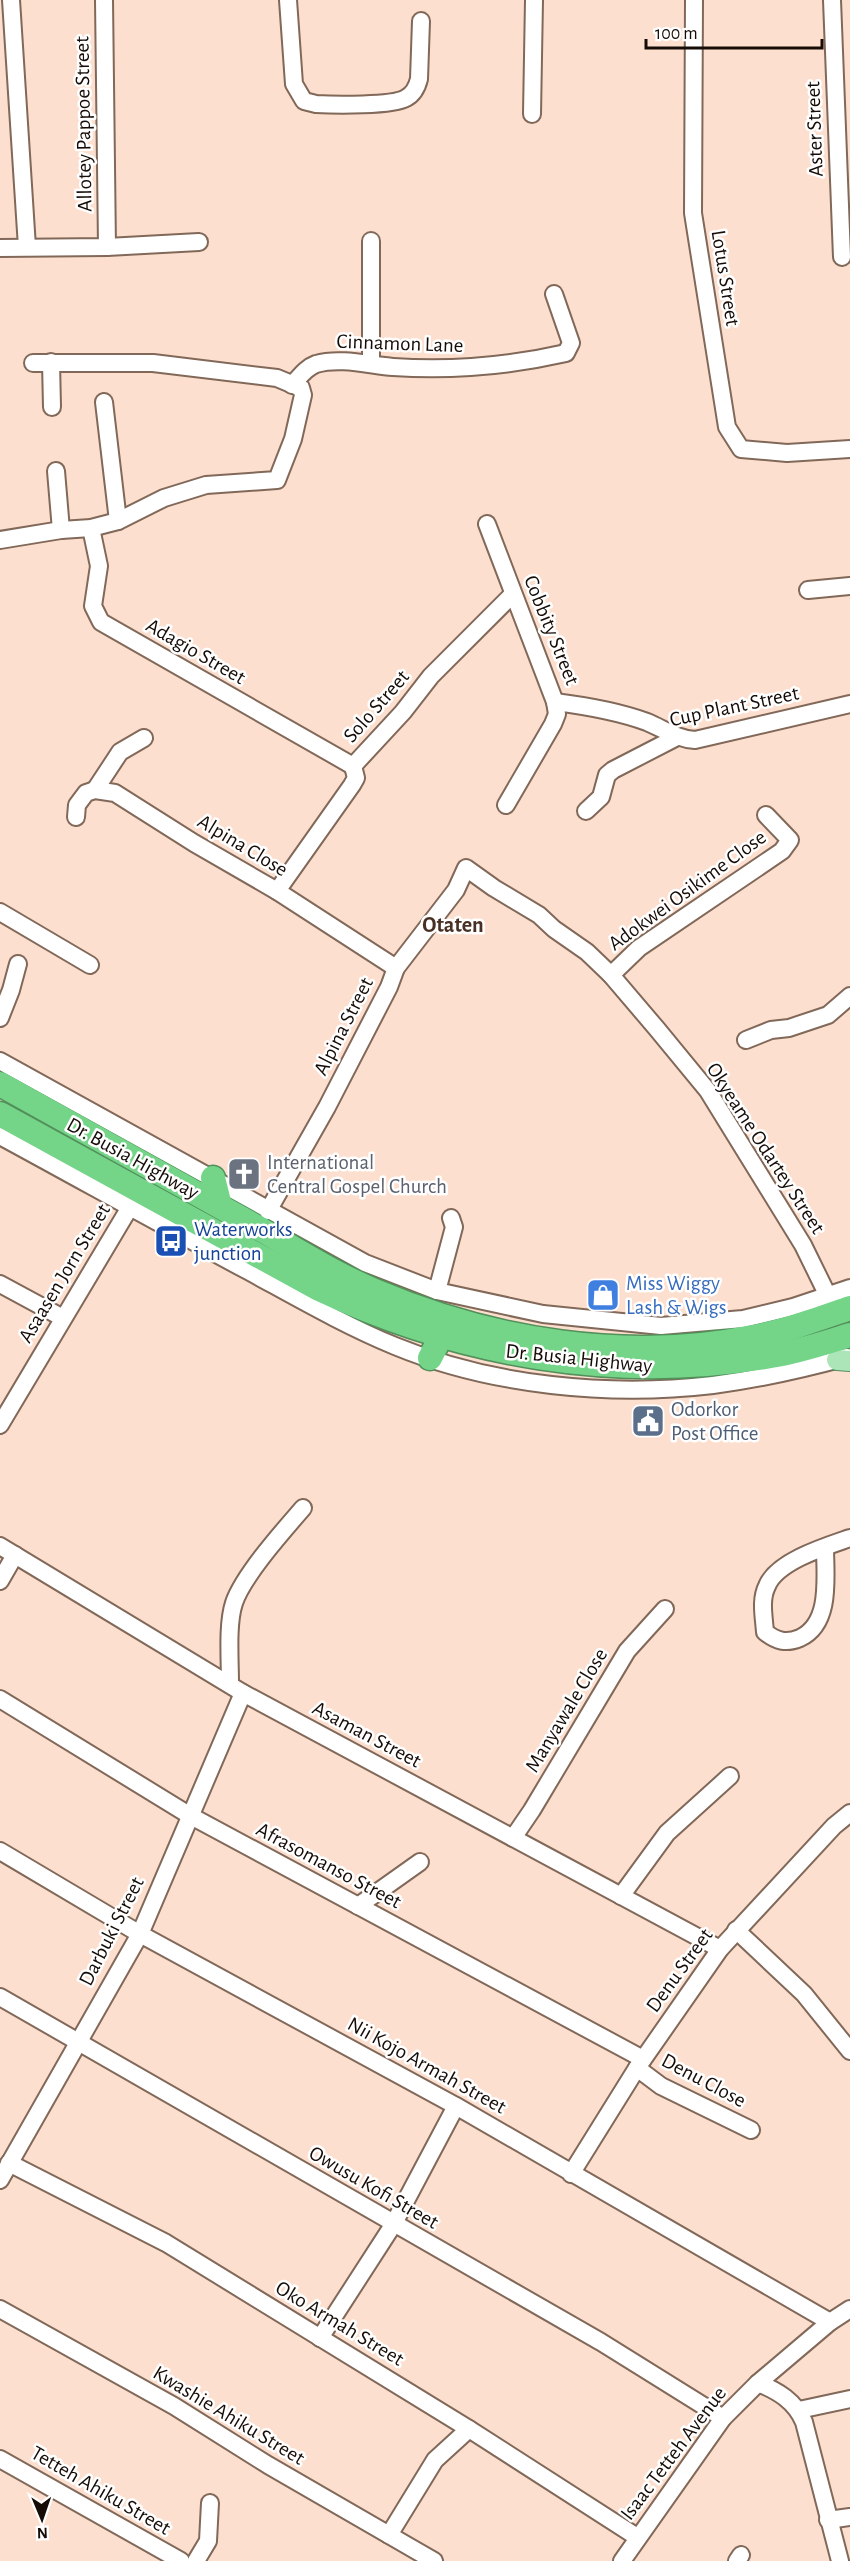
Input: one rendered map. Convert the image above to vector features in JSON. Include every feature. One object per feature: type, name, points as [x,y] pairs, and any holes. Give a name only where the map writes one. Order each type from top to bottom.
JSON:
[{"type":"highway","name":"Dr. Busia Highway","points":[[0,1084],[373,1290],[471,1325],[546,1341],[635,1347],[716,1343],[785,1330],[850,1308]]},
{"type":"highway","name":"Dr. Busia Highway","points":[[0,1114],[319,1288],[352,1304],[441,1336],[499,1351],[604,1364],[675,1366],[740,1360],[806,1349],[850,1335]]},
{"type":"highway","points":[[213,1178],[220,1206]]},
{"type":"highway","points":[[740,1360],[839,1328],[850,1317]]},
{"type":"highway","points":[[430,1358],[441,1336]]},
{"type":"street","points":[[11,0],[27,247]]},
{"type":"street","name":"Allotey Pappoe Street","points":[[104,0],[107,247]]},
{"type":"street","points":[[288,0],[294,84],[304,100],[316,104],[340,105],[405,100],[417,87],[421,21]]},
{"type":"street","points":[[532,114],[534,0]]},
{"type":"street","name":"Lotus Street","points":[[694,0],[693,213],[727,427],[741,450],[787,453],[850,449]]},
{"type":"street","name":"Aster Street","points":[[832,0],[842,257]]},
{"type":"street","points":[[370,241],[371,364]]},
{"type":"street","points":[[0,248],[107,247],[200,242]]},
{"type":"street","name":"Cinnamon Lane","points":[[292,386],[306,369],[316,364],[335,362],[393,367],[480,368],[517,364],[566,353],[571,343],[554,294]]},
{"type":"street","points":[[51,362],[52,407]]},
{"type":"street","points":[[0,540],[61,530],[92,528],[118,521],[164,498],[206,485],[277,480],[293,439],[303,395],[301,388],[277,378],[153,363],[33,363]]},
{"type":"street","points":[[104,402],[118,521]]},
{"type":"street","points":[[56,471],[61,530]]},
{"type":"street","name":"Cobbity Street","points":[[487,524],[555,702],[615,712],[647,722],[676,737]]},
{"type":"street","name":"Adagio Street","points":[[92,528],[99,566],[93,606],[101,622],[353,766]]},
{"type":"street","points":[[808,590],[850,586]]},
{"type":"street","name":"Solo Street","points":[[277,891],[352,785],[356,778],[353,766],[403,712],[431,676],[513,594]]},
{"type":"street","points":[[506,806],[554,724],[557,714],[555,702]]},
{"type":"street","name":"Cup Plant Street","points":[[586,811],[601,797],[607,775],[613,770],[676,737],[688,740],[702,739],[850,704]]},
{"type":"street","points":[[76,817],[77,805],[86,793],[94,790],[120,752],[144,738]]},
{"type":"street","name":"Alpina Close","points":[[94,790],[109,792],[124,798],[194,843],[277,891],[396,968]]},
{"type":"street","name":"Adokwei Osikime Close","points":[[611,975],[639,948],[782,851],[790,840],[766,815]]},
{"type":"street","name":"Okyeame Odartey Street","points":[[466,868],[539,915],[554,929],[587,952],[611,975],[708,1091],[803,1245],[828,1296]]},
{"type":"street","name":"Alpina Street","points":[[268,1211],[327,1107],[389,987],[396,968],[456,890],[466,868]]},
{"type":"street","points":[[0,912],[90,965]]},
{"type":"street","points":[[0,1018],[18,964]]},
{"type":"street","points":[[746,1040],[771,1030],[789,1028],[828,1015],[850,996]]},
{"type":"street","name":"Dr. Busia Highway","points":[[0,1061],[364,1263],[437,1291],[543,1314],[661,1326],[743,1319],[850,1288]]},
{"type":"street","name":"Dr. Busia Highway","points":[[0,1136],[318,1309],[396,1346],[430,1358],[492,1374],[546,1383],[634,1390],[712,1385],[789,1372],[846,1359]]},
{"type":"street","name":"Asaasen Jorn Street","points":[[0,1425],[130,1207]]},
{"type":"street","points":[[437,1291],[454,1227],[451,1218]]},
{"type":"street","points":[[0,1284],[63,1318]]},
{"type":"street","points":[[236,1688],[233,1605],[239,1591],[277,1537],[303,1508]]},
{"type":"street","points":[[825,1547],[825,1600],[813,1629],[794,1641],[776,1641],[765,1632],[763,1598],[767,1583],[786,1566],[805,1554],[850,1538]]},
{"type":"street","points":[[0,1581],[7,1551]]},
{"type":"street","name":"Asaman Street","points":[[7,1551],[236,1688],[720,1949]]},
{"type":"street","name":"Manyawale Close","points":[[513,1838],[627,1651],[665,1609]]},
{"type":"street","name":"Darbuki Street","points":[[0,2180],[140,1934],[189,1815],[236,1688]]},
{"type":"street","name":"Afrasomanso Street","points":[[0,1699],[189,1815],[640,2063]]},
{"type":"street","points":[[621,1896],[667,1833],[730,1776]]},
{"type":"street","name":"Denu Street","points":[[571,2174],[640,2063],[720,1949],[834,1826],[850,1813]]},
{"type":"street","name":"Nii Kojo Armah Street","points":[[0,1851],[140,1934],[456,2106],[830,2322]]},
{"type":"street","points":[[358,1906],[420,1862]]},
{"type":"street","points":[[736,1930],[804,1994],[850,2051]]},
{"type":"street","name":"Owusu Kofi Street","points":[[0,1997],[393,2225],[601,2342],[723,2418]]},
{"type":"street","name":"Denu Close","points":[[640,2063],[662,2086],[751,2130]]},
{"type":"street","points":[[320,2338],[393,2225],[456,2106]]},
{"type":"street","name":"Oko Armah Street","points":[[9,2163],[166,2243],[469,2429],[638,2537]]},
{"type":"street","name":"Kwashie Ahiku Street","points":[[0,2308],[174,2406],[268,2465],[434,2561]]},
{"type":"street","name":"Isaac Tetteh Avenue","points":[[622,2561],[723,2418],[758,2383],[830,2322],[850,2309]]},
{"type":"street","points":[[758,2383],[777,2391],[799,2410],[840,2561]]},
{"type":"street","points":[[799,2410],[850,2399]]},
{"type":"street","points":[[389,2535],[435,2460],[469,2429]]},
{"type":"street","name":"Tetteh Ahiku Street","points":[[0,2459],[181,2561]]},
{"type":"street","points":[[196,2561],[208,2541],[210,2503]]},
{"type":"street","points":[[828,2520],[850,2517]]},
{"type":"place","name":"International Central Gospel Church","points":[[244,1174]]},
{"type":"place","name":"Waterworks junction","points":[[171,1241]]},
{"type":"place","name":"Miss Wiggy Lash & Wigs","points":[[603,1295]]},
{"type":"place","name":"Odorkor Post Office","points":[[648,1421]]},
{"type":"district","name":"Otaten","points":[[453,924]]}]
